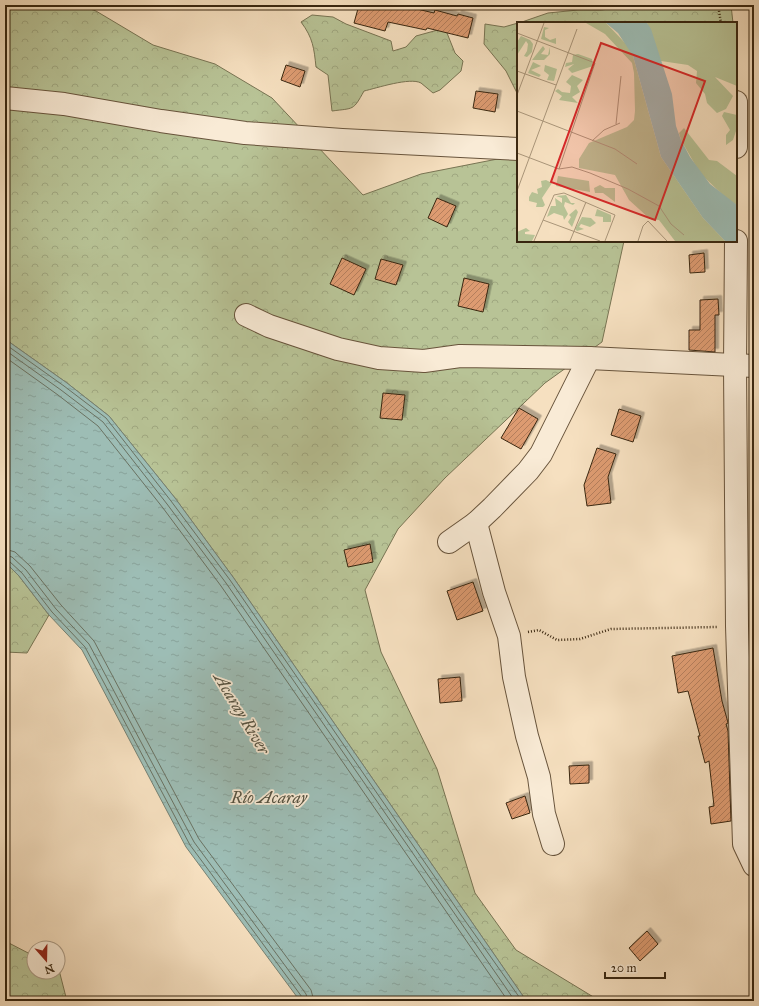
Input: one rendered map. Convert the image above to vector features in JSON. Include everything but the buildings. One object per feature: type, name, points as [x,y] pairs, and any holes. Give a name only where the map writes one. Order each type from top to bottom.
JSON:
[{"type":"street","points":[[5,98],[64,104],[161,121],[245,132],[342,140],[517,149]]},
{"type":"street","points":[[737,102],[754,102]]},
{"type":"street","points":[[736,242],[744,366],[738,626],[744,844],[754,865]]},
{"type":"street","points":[[246,316],[269,326],[338,349],[379,358],[424,361],[460,356],[589,358],[744,366]]},
{"type":"street","points":[[449,542],[476,523],[510,490],[541,454],[589,358]]},
{"type":"street","points":[[476,523],[494,592],[508,636],[514,677],[527,736],[539,777],[544,814],[553,844]]},
{"type":"path","points":[[718,5],[721,22]]},
{"type":"path","points":[[508,636],[539,630],[557,640],[580,639],[611,629],[738,626]]},
{"type":"green space","points":[[5,5],[79,5],[96,11],[153,45],[215,64],[272,98],[363,195],[421,174],[517,155],[517,242],[624,242],[602,342],[545,383],[445,478],[398,529],[365,590],[381,652],[437,769],[475,893],[516,950],[600,1001],[528,1001],[523,996],[233,577],[175,498],[109,416],[67,383],[5,339]]},
{"type":"green space","points":[[643,5],[731,5],[733,22],[522,22],[548,13],[578,10],[601,10]]},
{"type":"green space","points":[[312,15],[333,17],[346,24],[391,41],[393,51],[406,47],[416,36],[445,28],[455,53],[463,61],[461,71],[440,90],[433,93],[421,83],[416,81],[402,82],[364,91],[355,105],[349,109],[332,111],[328,75],[316,67],[312,43],[301,22]]},
{"type":"green space","points":[[517,23],[517,93],[506,71],[484,44],[485,24],[504,27]]},
{"type":"green space","points":[[5,562],[19,576],[49,615],[27,653],[5,652]]},
{"type":"green space","points":[[5,941],[26,952],[26,980],[62,980],[67,1001],[5,1001]]},
{"type":"water","name":"Río Acaray","points":[[5,339],[67,383],[109,416],[175,498],[233,577],[523,996],[528,1001],[300,1001],[186,847],[82,650],[49,615],[19,576],[5,562]]},
{"type":"water label","name":"Acaray River","points":[[242,713]]}]
